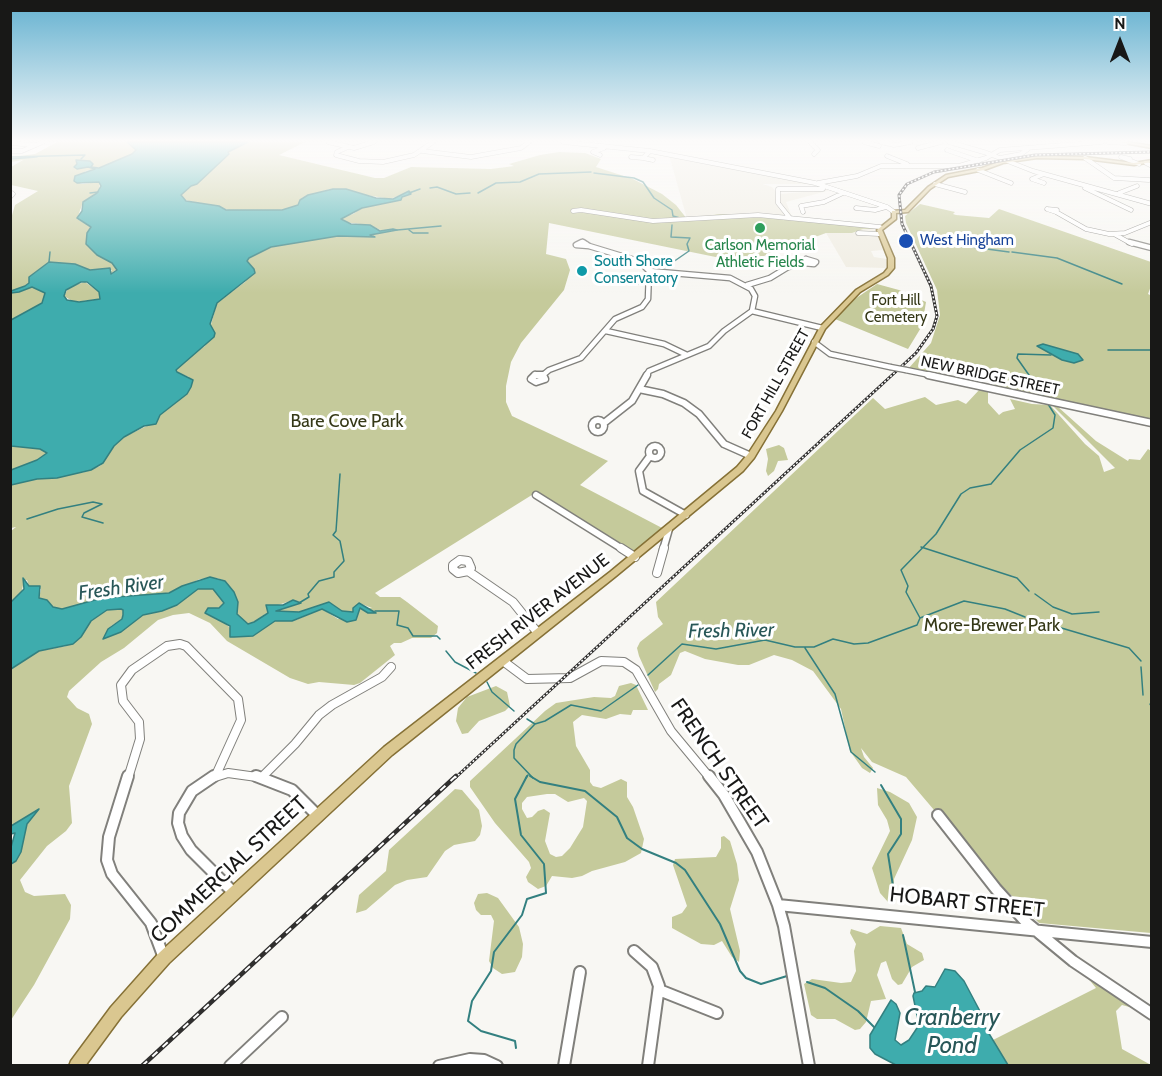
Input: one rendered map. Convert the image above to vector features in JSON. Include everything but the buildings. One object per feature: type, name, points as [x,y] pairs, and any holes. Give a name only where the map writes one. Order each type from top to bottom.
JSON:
[{"type":"main road","points":[[879,231],[894,218],[894,212],[906,211],[926,192]]},
{"type":"main road","name":"FORT HILL STREET","points":[[669,529],[740,469],[751,456],[779,411],[822,328],[858,291],[886,274],[891,268],[891,258],[879,231]]},
{"type":"main road","name":"FRESH RIVER AVENUE","points":[[427,720],[669,529]]},
{"type":"main road","name":"COMMERCIAL STREET","points":[[76,1065],[110,1020],[164,958],[388,751],[427,720]]},
{"type":"street","points":[[778,192],[778,203],[790,218]]},
{"type":"street","points":[[1093,192],[1131,210]]},
{"type":"street","points":[[1116,192],[1152,204]]},
{"type":"street","points":[[803,212],[801,206],[824,202],[843,193],[886,207],[894,212]]},
{"type":"street","points":[[856,208],[875,210],[886,207]]},
{"type":"street","points":[[685,220],[674,224],[644,224],[573,211],[581,210],[644,220],[685,220],[722,215],[790,218],[879,231]]},
{"type":"street","points":[[1056,212],[1086,229],[1114,234],[1125,233],[1136,226],[1152,222]]},
{"type":"street","points":[[1114,234],[1132,244],[1152,248]]},
{"type":"street","points":[[589,246],[635,260],[650,271],[719,276],[747,285],[770,278],[786,267],[803,263]]},
{"type":"street","points":[[543,375],[555,367],[581,358],[617,318],[646,303],[650,294],[650,271]]},
{"type":"street","points":[[604,423],[630,404],[649,371],[709,346],[724,331],[752,311],[755,296],[747,285]]},
{"type":"street","points":[[752,311],[822,328]]},
{"type":"street","points":[[606,331],[664,344],[687,355]]},
{"type":"street","name":"NEW BRIDGE STREET","points":[[812,346],[846,358],[1152,423]]},
{"type":"street","points":[[639,389],[669,395],[689,405],[724,444],[751,456]]},
{"type":"street","points":[[650,456],[639,471],[643,491],[686,515]]},
{"type":"street","points":[[536,495],[635,556]]},
{"type":"street","points":[[657,573],[669,529]]},
{"type":"street","points":[[468,571],[513,602],[537,632]]},
{"type":"street","points":[[164,958],[151,923],[112,874],[107,860],[109,837],[140,739],[139,722],[123,701],[121,685],[132,669],[167,646],[180,644],[186,646],[238,699],[241,720],[216,775]]},
{"type":"street","name":"FRENCH STREET","points":[[503,661],[523,678],[554,680],[578,675],[605,660],[628,664],[639,674],[671,731],[724,795],[757,852],[778,905],[797,990],[809,1065]]},
{"type":"street","points":[[262,777],[320,715],[332,705],[382,677],[391,667]]},
{"type":"street","points":[[234,893],[191,850],[182,836],[178,823],[183,803],[192,791],[216,775],[228,773],[262,777],[292,790],[318,816]]},
{"type":"street","points":[[938,815],[996,889],[1027,923],[1073,961],[1152,1014]]},
{"type":"street","name":"HOBART STREET","points":[[778,905],[1152,942]]},
{"type":"street","points":[[634,951],[652,967],[658,980],[659,990],[648,1065]]},
{"type":"street","points":[[564,1065],[580,972]]},
{"type":"street","points":[[659,990],[717,1013]]},
{"type":"street","points":[[230,1065],[282,1017]]},
{"type":"street","points":[[439,1065],[471,1059],[484,1060],[497,1065]]},
{"type":"shaded area","points":[[679,192],[823,192],[786,202],[792,217],[744,214],[687,219]]},
{"type":"shaded area","points":[[863,229],[875,229],[883,250],[871,251],[874,257],[887,259],[886,268],[846,267],[826,233],[852,233]]},
{"type":"green space","points":[[36,192],[97,192],[83,202],[77,219],[91,227],[87,233],[88,246],[117,269],[110,274],[112,270],[90,270],[75,264],[49,262],[29,277],[29,283],[11,291],[10,222],[15,205]]},
{"type":"green space","name":"Bare Cove Park","points":[[184,192],[320,192],[302,198],[298,205],[288,209],[270,211],[229,210],[185,200],[181,195]]},
{"type":"green space","name":"Bare Cove Park","points":[[349,192],[659,192],[676,205],[687,219],[719,214],[761,214],[875,225],[875,229],[863,229],[852,233],[826,233],[745,263],[549,223],[546,254],[566,259],[570,270],[564,290],[521,343],[511,362],[506,386],[506,402],[512,416],[608,461],[580,485],[664,529],[633,553],[535,493],[375,593],[380,597],[400,597],[438,626],[437,633],[431,638],[412,638],[401,643],[394,643],[390,646],[395,655],[360,683],[354,685],[319,682],[308,684],[290,678],[227,641],[210,623],[189,613],[158,620],[124,648],[101,662],[69,691],[67,697],[77,708],[89,714],[92,724],[69,786],[72,823],[66,831],[47,846],[20,880],[25,892],[34,896],[65,894],[71,905],[70,919],[34,985],[11,1020],[11,864],[16,861],[27,824],[38,810],[11,826],[11,669],[39,651],[66,646],[91,621],[107,610],[121,609],[123,615],[122,619],[111,626],[103,639],[120,632],[143,615],[177,605],[198,589],[213,589],[224,603],[222,607],[216,608],[209,615],[222,620],[230,628],[296,620],[322,609],[338,619],[359,611],[360,608],[372,608],[359,603],[353,612],[342,611],[329,602],[299,612],[276,611],[300,602],[293,600],[278,605],[248,624],[237,614],[229,586],[225,581],[217,578],[200,579],[169,593],[102,598],[62,609],[53,607],[39,598],[41,589],[29,586],[27,580],[24,581],[21,594],[11,602],[11,531],[16,527],[11,528],[11,485],[85,472],[100,466],[114,446],[124,437],[157,421],[160,415],[187,394],[189,377],[176,370],[205,346],[217,303],[245,282],[254,269],[247,261],[249,258],[263,249],[274,246],[338,236],[376,237],[370,235],[383,231],[369,225],[343,222],[342,217],[362,208],[400,200],[403,196],[410,195],[403,194],[390,199]]},
{"type":"green space","points":[[920,204],[955,212],[953,214],[956,215],[989,218],[999,209],[1151,262],[1151,286],[1148,294],[1152,296],[1151,419],[992,387],[992,370],[943,359],[939,375],[908,369],[931,343],[940,315],[937,290],[906,223],[905,216]]},
{"type":"green space","points":[[85,282],[99,292],[100,299],[74,302],[64,296],[69,287]]},
{"type":"green space","name":"Fort Hill Cemetery","points":[[877,284],[899,290],[926,302],[922,326],[908,349],[835,319],[849,303]]},
{"type":"green space","points":[[32,287],[44,292],[44,302],[11,320],[10,293]]},
{"type":"green space","name":"More-Brewer Park","points":[[980,389],[988,391],[988,403],[999,415],[1015,409],[1010,399],[1050,405],[1099,456],[1104,472],[1115,468],[1052,405],[1057,406],[1096,441],[1128,461],[1129,459],[1140,460],[1148,449],[1151,451],[1151,933],[1039,923],[979,863],[906,777],[872,762],[861,748],[864,757],[873,768],[870,773],[862,768],[850,751],[841,709],[813,671],[792,660],[774,655],[749,665],[738,665],[705,659],[685,651],[680,653],[671,675],[659,684],[655,692],[639,656],[637,648],[640,642],[663,624],[658,617],[656,602],[873,398],[885,409],[925,397],[936,405],[958,400],[966,404]]},
{"type":"green space","points":[[779,445],[784,448],[788,460],[778,461],[774,471],[768,476],[766,449]]},
{"type":"green space","points":[[11,446],[40,449],[47,453],[37,460],[11,470]]},
{"type":"green space","points":[[631,683],[636,685],[648,710],[633,710],[631,715],[620,714],[606,719],[582,715],[573,722],[576,746],[590,770],[590,782],[593,786],[601,788],[621,779],[627,782],[627,797],[633,807],[644,839],[641,853],[625,862],[582,876],[572,878],[552,876],[546,886],[538,889],[528,882],[526,877],[531,868],[529,862],[495,823],[470,787],[470,781],[556,703],[594,697],[611,698],[615,696],[619,686]],"holes":[[[555,794],[568,802],[584,798],[587,801],[583,827],[570,848],[562,856],[556,857],[550,854],[545,841],[550,813],[544,809],[527,818],[522,809],[522,803],[527,797]]]},
{"type":"green space","points":[[496,686],[507,692],[510,706],[505,711],[479,721],[468,733],[462,734],[456,721],[458,708],[467,697]]},
{"type":"green space","points":[[877,788],[890,792],[909,803],[917,817],[912,840],[894,879],[894,901],[888,902],[880,893],[872,868],[890,831],[887,820],[878,805]]},
{"type":"green space","points":[[455,789],[462,790],[479,810],[482,826],[480,835],[475,841],[454,845],[445,851],[427,877],[407,880],[395,885],[366,910],[356,913],[359,895],[386,871],[389,850]]},
{"type":"green space","points":[[724,836],[730,841],[739,880],[730,909],[740,951],[739,962],[732,957],[722,941],[714,945],[701,944],[672,928],[672,917],[682,913],[687,906],[673,865],[675,859],[716,857],[721,848],[721,837]]},
{"type":"green space","points":[[487,893],[498,898],[519,927],[523,944],[522,957],[515,972],[502,974],[493,968],[489,961],[494,921],[491,915],[481,915],[474,903],[478,894]]},
{"type":"green space","points":[[880,926],[901,928],[907,944],[922,953],[924,960],[912,967],[902,984],[898,985],[892,979],[886,961],[881,963],[877,975],[886,999],[871,1001],[866,1022],[860,1029],[855,1030],[835,1019],[817,1019],[811,1015],[804,984],[812,979],[851,982],[856,971],[854,951],[856,944],[850,933],[851,929],[867,934]]},
{"type":"green space","points":[[1087,977],[1133,1008],[1122,1005],[1116,1011],[1122,1049],[1151,1065],[1008,1065],[993,1040],[1096,988]]},
{"type":"water","points":[[184,192],[181,195],[186,201],[219,206],[226,210],[282,210],[298,205],[300,200],[308,195],[320,192],[357,192],[376,198],[393,199],[407,192],[411,194],[402,197],[401,200],[362,208],[341,219],[351,224],[370,225],[380,231],[397,230],[370,235],[375,237],[338,236],[271,247],[249,258],[247,261],[255,273],[217,303],[210,324],[215,333],[214,337],[176,370],[193,380],[191,387],[187,394],[160,415],[156,424],[144,426],[124,437],[114,446],[103,463],[91,470],[11,485],[11,470],[37,460],[47,453],[40,449],[11,446],[11,320],[42,303],[45,293],[32,287],[19,292],[11,293],[11,291],[29,283],[29,277],[49,262],[75,264],[90,270],[110,268],[111,274],[117,270],[112,263],[97,255],[86,244],[87,233],[91,227],[77,218],[82,211],[83,202],[97,193]],"holes":[[[81,282],[87,282],[99,292],[100,299],[79,302],[67,300],[64,296],[66,290]]]},
{"type":"water","points":[[1043,344],[1078,354],[1083,360],[1074,363],[1062,360],[1037,346]]},
{"type":"water","points":[[210,577],[225,581],[234,592],[238,602],[237,614],[248,624],[268,613],[266,605],[283,605],[293,600],[301,603],[276,611],[299,612],[329,602],[342,611],[353,612],[353,608],[359,603],[376,613],[368,613],[360,608],[356,620],[347,622],[322,609],[292,621],[275,621],[253,636],[230,637],[230,626],[205,613],[208,608],[219,608],[224,603],[213,589],[198,589],[177,605],[143,615],[121,632],[103,639],[108,629],[122,619],[123,615],[121,609],[107,610],[91,621],[81,637],[73,644],[39,651],[11,669],[11,602],[24,589],[23,578],[29,586],[40,586],[39,598],[47,600],[53,607],[62,609],[102,598],[169,593]]},
{"type":"water","points":[[39,809],[27,824],[21,852],[16,861],[11,864],[11,847],[15,833],[11,834],[11,826]]},
{"type":"water","name":"Cranberry Pond","points":[[945,969],[955,971],[964,981],[982,1015],[985,1027],[1008,1065],[896,1065],[875,1054],[870,1048],[870,1035],[891,1000],[896,1004],[900,1013],[895,1040],[901,1045],[909,1040],[919,1025],[914,993],[922,991],[926,986],[935,987]]},
{"type":"waterway","points":[[90,193],[96,192]]},
{"type":"waterway","points":[[451,192],[470,193]]},
{"type":"waterway","points":[[650,192],[654,198],[672,210],[673,216],[680,218]]},
{"type":"waterway","points":[[660,271],[689,251],[687,244],[690,238],[671,237],[672,225]]},
{"type":"waterway","points":[[397,230],[441,226]]},
{"type":"waterway","points":[[409,230],[413,233],[428,233]]},
{"type":"waterway","points":[[923,238],[935,242],[1009,252]]},
{"type":"waterway","points":[[49,262],[50,252]]},
{"type":"waterway","points":[[1012,252],[1057,258],[1122,284]]},
{"type":"waterway","points":[[639,284],[646,279]]},
{"type":"waterway","points":[[1108,350],[1152,350]]},
{"type":"waterway","name":"Fresh River","points":[[1043,395],[1017,358],[1018,354],[1051,355]]},
{"type":"waterway","name":"Fresh River","points":[[923,548],[936,534],[961,494],[970,488],[991,484],[1020,450],[1053,428],[1055,415],[1048,404]]},
{"type":"waterway","points":[[299,603],[309,597],[308,594],[319,581],[334,577],[334,572],[344,561],[340,541],[333,535],[336,531],[340,474]]},
{"type":"waterway","points":[[27,519],[58,509],[93,502],[102,504],[84,513],[82,517],[103,523]]},
{"type":"waterway","name":"Fresh River","points":[[920,618],[906,592],[908,586],[901,570],[923,548]]},
{"type":"waterway","points":[[923,548],[1017,578],[1029,591]]},
{"type":"waterway","points":[[1035,594],[1053,607],[1072,614],[1099,612]]},
{"type":"waterway","points":[[920,618],[964,601],[1005,609],[1025,617]]},
{"type":"waterway","name":"Fresh River","points":[[375,611],[399,611],[397,625],[408,628],[413,636],[437,636],[440,639]]},
{"type":"waterway","name":"Fresh River","points":[[648,675],[682,644],[716,649],[765,640],[795,647],[814,647],[833,639],[854,644],[868,643],[917,625],[920,618]]},
{"type":"waterway","points":[[1031,619],[1129,648],[1141,661]]},
{"type":"waterway","points":[[805,648],[835,694],[851,752],[875,772]]},
{"type":"waterway","name":"Fresh River","points":[[446,651],[455,662],[476,673]]},
{"type":"waterway","points":[[1141,667],[1143,695]]},
{"type":"waterway","name":"Fresh River","points":[[487,682],[492,692],[514,711]]},
{"type":"waterway","name":"Fresh River","points":[[535,724],[545,721],[571,705],[601,711],[638,685]]},
{"type":"waterway","name":"Fresh River","points":[[527,719],[535,724]]},
{"type":"waterway","points":[[533,778],[514,758],[514,750],[516,744],[535,724]]},
{"type":"waterway","points":[[516,1048],[515,1041],[481,1031],[468,1021],[472,1001],[491,971],[494,952],[522,915],[527,899],[546,893],[544,864],[521,835],[515,799],[527,776]]},
{"type":"waterway","points":[[533,778],[540,782],[585,791],[617,817],[627,838],[642,849],[676,863],[685,870],[720,924],[740,971],[746,978],[761,984],[787,976]]},
{"type":"waterway","points":[[881,785],[901,819],[901,834],[888,854],[895,899]]},
{"type":"waterway","points":[[903,935],[915,992]]},
{"type":"waterway","points":[[807,982],[825,988],[858,1011],[874,1027]]},
{"type":"railway","points":[[455,778],[916,353],[933,329],[937,316],[931,286],[902,224],[899,195],[901,192]]},
{"type":"railway","points":[[142,1066],[456,776]]},
{"type":"place","name":"Carlson Memorial Athletic Fields","points":[[760,228]]},
{"type":"place","name":"West Hingham","points":[[906,241]]},
{"type":"place","name":"South Shore Conservatory","points":[[582,271]]}]
